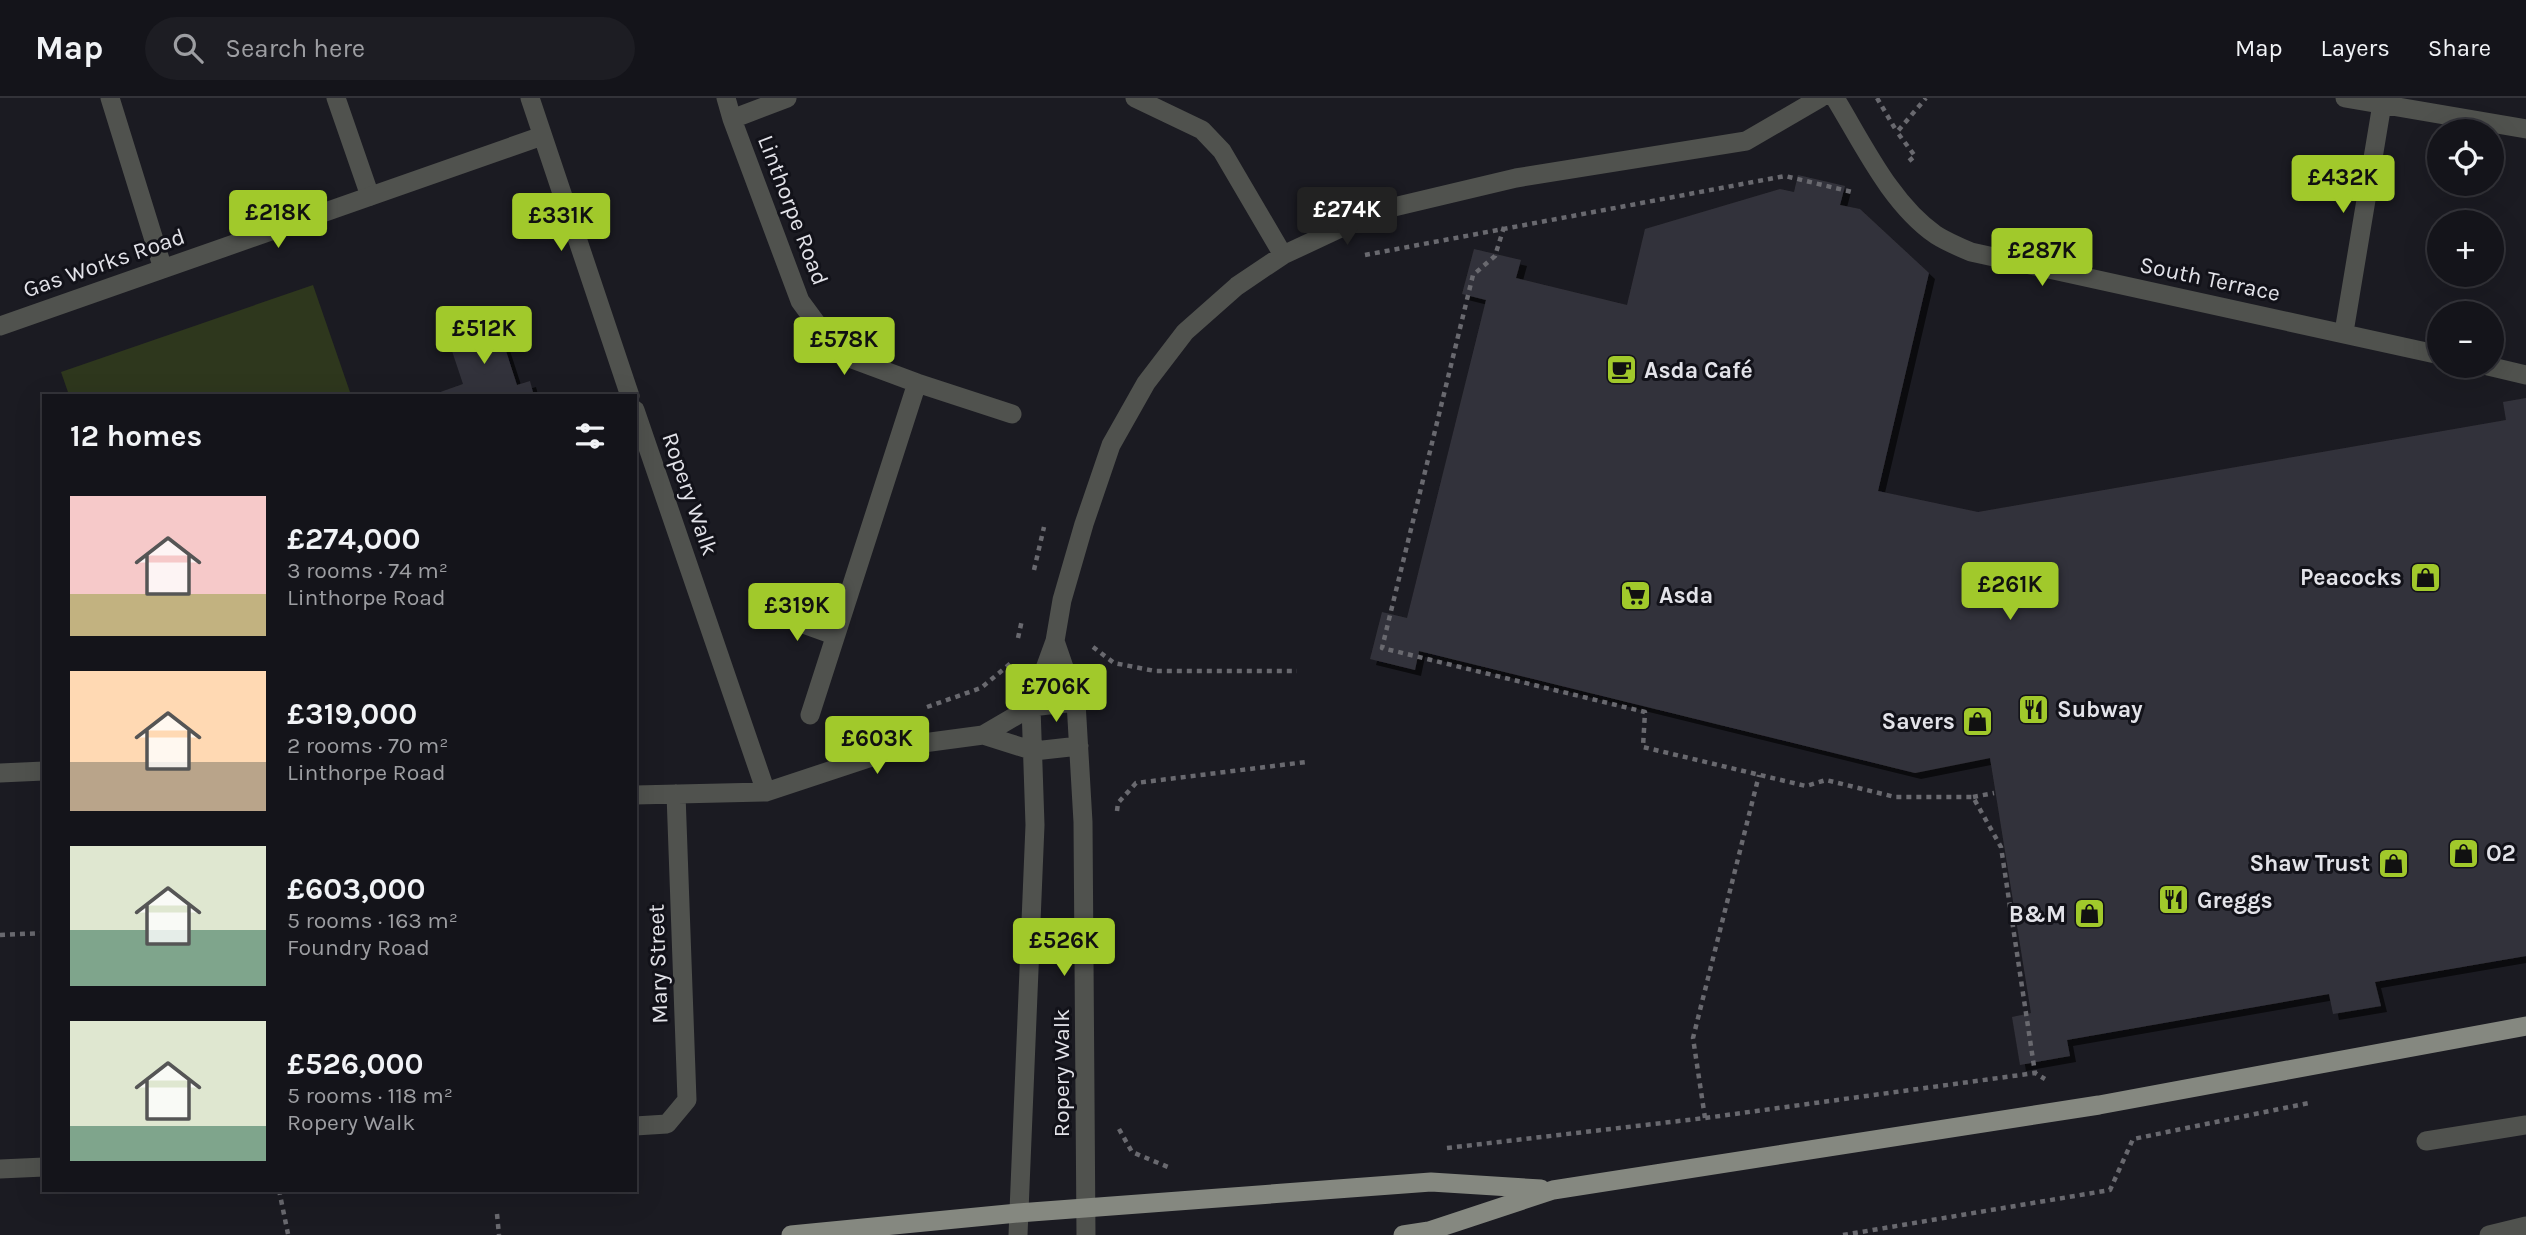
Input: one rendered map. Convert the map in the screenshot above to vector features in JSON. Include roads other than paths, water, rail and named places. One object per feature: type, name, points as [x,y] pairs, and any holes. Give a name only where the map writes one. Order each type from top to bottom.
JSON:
[{"type":"main road","points":[[1403,1235],[1429,1231],[1553,1190],[2099,1105],[2526,1026]]},
{"type":"main road","points":[[790,1235],[1018,1213],[1431,1181],[1553,1190]]},
{"type":"street","points":[[110,98],[163,269]]},
{"type":"street","points":[[336,98],[370,196]]},
{"type":"street","points":[[530,98],[629,394]]},
{"type":"street","points":[[726,98],[732,118]]},
{"type":"street","name":"Linthorpe Road","points":[[787,98],[732,118],[800,301],[839,354],[1012,414]]},
{"type":"street","points":[[1135,98],[1202,130],[1222,150],[1283,255]]},
{"type":"street","points":[[1031,707],[1055,641],[1062,600],[1080,537],[1111,445],[1146,383],[1185,332],[1237,286],[1283,255],[1377,211],[1516,178],[1746,141],[1820,98]]},
{"type":"street","name":"South Terrace","points":[[1835,98],[1884,180],[1909,209],[1936,234],[1970,252],[2427,352]]},
{"type":"street","points":[[2351,98],[2526,129]]},
{"type":"street","points":[[2344,332],[2382,104]]},
{"type":"street","name":"Gas Works Road","points":[[0,326],[542,136]]},
{"type":"street","points":[[2504,369],[2526,374]]},
{"type":"street","points":[[810,715],[917,383]]},
{"type":"street","name":"Ropery Walk","points":[[637,416],[766,792]]},
{"type":"street","points":[[774,613],[834,635]]},
{"type":"street","name":"Ropery Walk","points":[[1055,641],[1076,702],[1083,822],[1086,1235]]},
{"type":"street","points":[[637,795],[766,792],[908,745],[983,735],[1031,707],[1076,702]]},
{"type":"street","name":"Ropery Walk","points":[[1018,1235],[1034,825],[1031,707]]},
{"type":"street","points":[[983,735],[1034,751],[1079,746]]},
{"type":"street","points":[[0,772],[42,771]]},
{"type":"street","name":"Mary Street","points":[[637,1126],[667,1124],[687,1100],[676,794]]},
{"type":"street","points":[[2426,1141],[2526,1125]]},
{"type":"street","points":[[0,1169],[42,1167]]},
{"type":"street","points":[[2489,1235],[2526,1226]]},
{"type":"place","name":"Asda Café","points":[[1621,370]]},
{"type":"place","name":"Peacocks","points":[[2425,577]]},
{"type":"place","name":"Asda","points":[[1636,595]]},
{"type":"place","name":"Subway","points":[[2034,709]]},
{"type":"place","name":"Savers","points":[[1978,721]]},
{"type":"place","name":"O2","points":[[2463,853]]},
{"type":"place","name":"Shaw Trust","points":[[2393,863]]},
{"type":"place","name":"Greggs","points":[[2174,900]]},
{"type":"place","name":"B&M","points":[[2089,914]]}]
